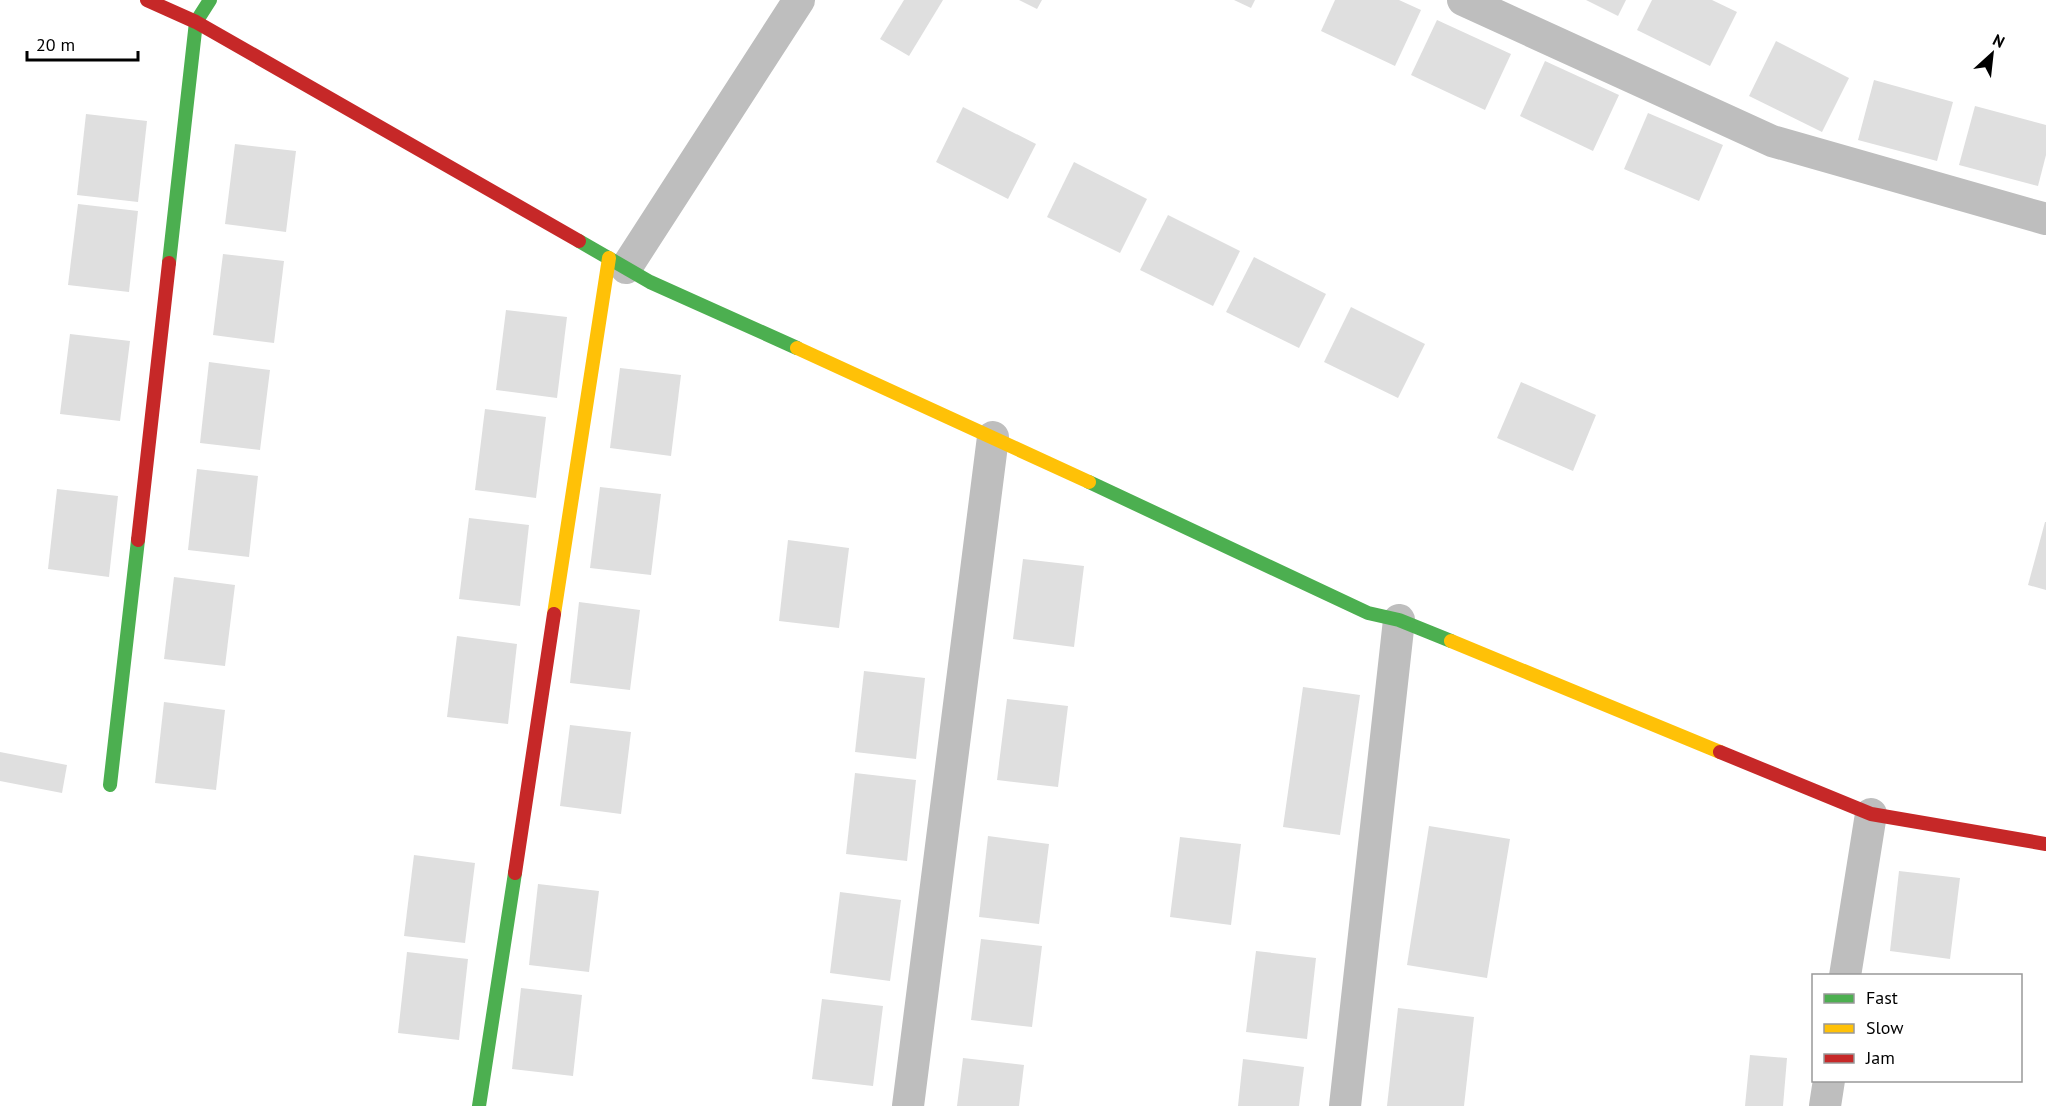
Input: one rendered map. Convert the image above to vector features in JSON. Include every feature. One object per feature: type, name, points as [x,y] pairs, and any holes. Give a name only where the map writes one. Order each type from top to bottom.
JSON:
[{"type":"street","points":[[147,0],[196,22],[650,282],[993,437],[1368,613],[1399,620],[1871,814],[2046,844]]},
{"type":"street","points":[[110,785],[196,22],[210,0]]},
{"type":"street","points":[[479,1106],[618,263],[799,0]]},
{"type":"street","points":[[1463,0],[1772,141],[2046,219]]},
{"type":"street","points":[[908,1106],[993,437]]},
{"type":"street","points":[[1345,1106],[1399,620]]},
{"type":"street","points":[[1845,974],[1871,814]]},
{"type":"street","points":[[1825,1106],[1829,1082]]},
{"type":"building","points":[[904,0],[943,0],[909,56],[880,39]]},
{"type":"building","points":[[1019,0],[1042,0],[1037,9]]},
{"type":"building","points":[[1234,0],[1255,0],[1251,8]]},
{"type":"building","points":[[1335,0],[1399,0],[1421,10],[1395,66],[1321,31]]},
{"type":"building","points":[[1586,0],[1626,0],[1618,16]]},
{"type":"building","points":[[1652,0],[1712,0],[1737,12],[1710,66],[1637,30]]},
{"type":"building","points":[[1437,20],[1511,54],[1485,110],[1411,75]]},
{"type":"building","points":[[1776,41],[1849,78],[1822,132],[1749,96]]},
{"type":"building","points":[[1545,61],[1619,95],[1593,151],[1520,116]]},
{"type":"building","points":[[1874,80],[1953,102],[1937,161],[1858,140]]},
{"type":"building","points":[[1975,106],[2046,125],[2046,155],[2038,186],[1959,165]]},
{"type":"building","points":[[963,107],[1036,144],[1008,199],[936,162]]},
{"type":"building","points":[[1648,113],[1723,145],[1699,201],[1624,169]]},
{"type":"building","points":[[86,114],[147,121],[138,202],[77,195]]},
{"type":"building","points":[[235,144],[296,151],[286,232],[225,224]]},
{"type":"building","points":[[1074,162],[1147,199],[1120,253],[1047,217]]},
{"type":"building","points":[[78,204],[138,211],[129,292],[68,285]]},
{"type":"building","points":[[1168,215],[1240,251],[1213,306],[1140,270]]},
{"type":"building","points":[[223,254],[284,261],[274,343],[213,335]]},
{"type":"building","points":[[1254,257],[1326,294],[1299,348],[1226,312]]},
{"type":"building","points":[[1351,307],[1425,344],[1398,398],[1324,362]]},
{"type":"building","points":[[506,310],[567,317],[557,398],[496,390]]},
{"type":"building","points":[[70,334],[130,341],[120,421],[60,414]]},
{"type":"building","points":[[209,362],[270,370],[260,450],[200,443]]},
{"type":"building","points":[[620,368],[681,375],[671,456],[610,448]]},
{"type":"building","points":[[1521,382],[1596,415],[1573,471],[1497,438]]},
{"type":"building","points":[[485,409],[546,417],[536,498],[475,490]]},
{"type":"building","points":[[197,469],[258,476],[249,557],[188,550]]},
{"type":"building","points":[[600,487],[661,494],[651,575],[590,568]]},
{"type":"building","points":[[57,489],[118,496],[109,577],[48,569]]},
{"type":"building","points":[[469,518],[529,525],[520,606],[459,599]]},
{"type":"building","points":[[2046,522],[2046,590],[2028,585]]},
{"type":"building","points":[[788,540],[849,548],[839,628],[779,621]]},
{"type":"building","points":[[1023,559],[1084,566],[1074,647],[1013,639]]},
{"type":"building","points":[[174,577],[235,585],[225,666],[164,659]]},
{"type":"building","points":[[579,602],[640,610],[630,690],[570,683]]},
{"type":"building","points":[[457,636],[517,644],[508,724],[447,717]]},
{"type":"building","points":[[864,671],[925,678],[916,759],[855,752]]},
{"type":"building","points":[[1303,687],[1360,695],[1340,835],[1283,827]]},
{"type":"building","points":[[1007,699],[1068,706],[1058,787],[997,780]]},
{"type":"building","points":[[164,702],[225,710],[216,790],[155,783]]},
{"type":"building","points":[[570,725],[631,732],[621,814],[560,806]]},
{"type":"building","points":[[0,752],[67,765],[62,793],[0,781]]},
{"type":"building","points":[[855,773],[916,780],[907,861],[846,854]]},
{"type":"building","points":[[1429,826],[1510,839],[1487,978],[1407,965]]},
{"type":"building","points":[[988,836],[1049,844],[1039,924],[979,917]]},
{"type":"building","points":[[1180,837],[1241,844],[1231,925],[1170,917]]},
{"type":"building","points":[[414,855],[475,863],[465,943],[404,936]]},
{"type":"building","points":[[1899,871],[1960,878],[1950,959],[1890,951]]},
{"type":"building","points":[[538,884],[599,891],[589,972],[529,965]]},
{"type":"building","points":[[840,892],[901,900],[890,981],[830,973]]},
{"type":"building","points":[[981,939],[1042,946],[1032,1027],[971,1020]]},
{"type":"building","points":[[1256,951],[1316,958],[1307,1039],[1246,1032]]},
{"type":"building","points":[[407,952],[468,959],[459,1040],[398,1033]]},
{"type":"building","points":[[521,988],[582,995],[573,1076],[512,1069]]},
{"type":"building","points":[[822,999],[883,1006],[873,1086],[812,1079]]},
{"type":"building","points":[[1398,1008],[1474,1017],[1464,1106],[1387,1106]]},
{"type":"building","points":[[1750,1055],[1787,1058],[1783,1106],[1745,1106]]},
{"type":"building","points":[[963,1058],[1024,1065],[1019,1106],[957,1106]]},
{"type":"building","points":[[1243,1059],[1304,1067],[1299,1106],[1238,1106]]},
{"type":"traffic: fast","points":[[169,263],[196,22],[210,0]]},
{"type":"traffic: fast","points":[[579,241],[650,282],[797,348]]},
{"type":"traffic: fast","points":[[1089,482],[1368,613],[1399,620],[1451,641]]},
{"type":"traffic: fast","points":[[110,785],[138,540]]},
{"type":"traffic: fast","points":[[479,1106],[515,873]]},
{"type":"traffic: slow","points":[[554,614],[609,258]]},
{"type":"traffic: slow","points":[[797,348],[1089,482]]},
{"type":"traffic: slow","points":[[1451,641],[1720,752]]},
{"type":"traffic: jam","points":[[147,0],[196,22],[579,241]]},
{"type":"traffic: jam","points":[[138,540],[169,263]]},
{"type":"traffic: jam","points":[[515,873],[554,614]]},
{"type":"traffic: jam","points":[[1720,752],[1871,814],[2046,844]]}]
